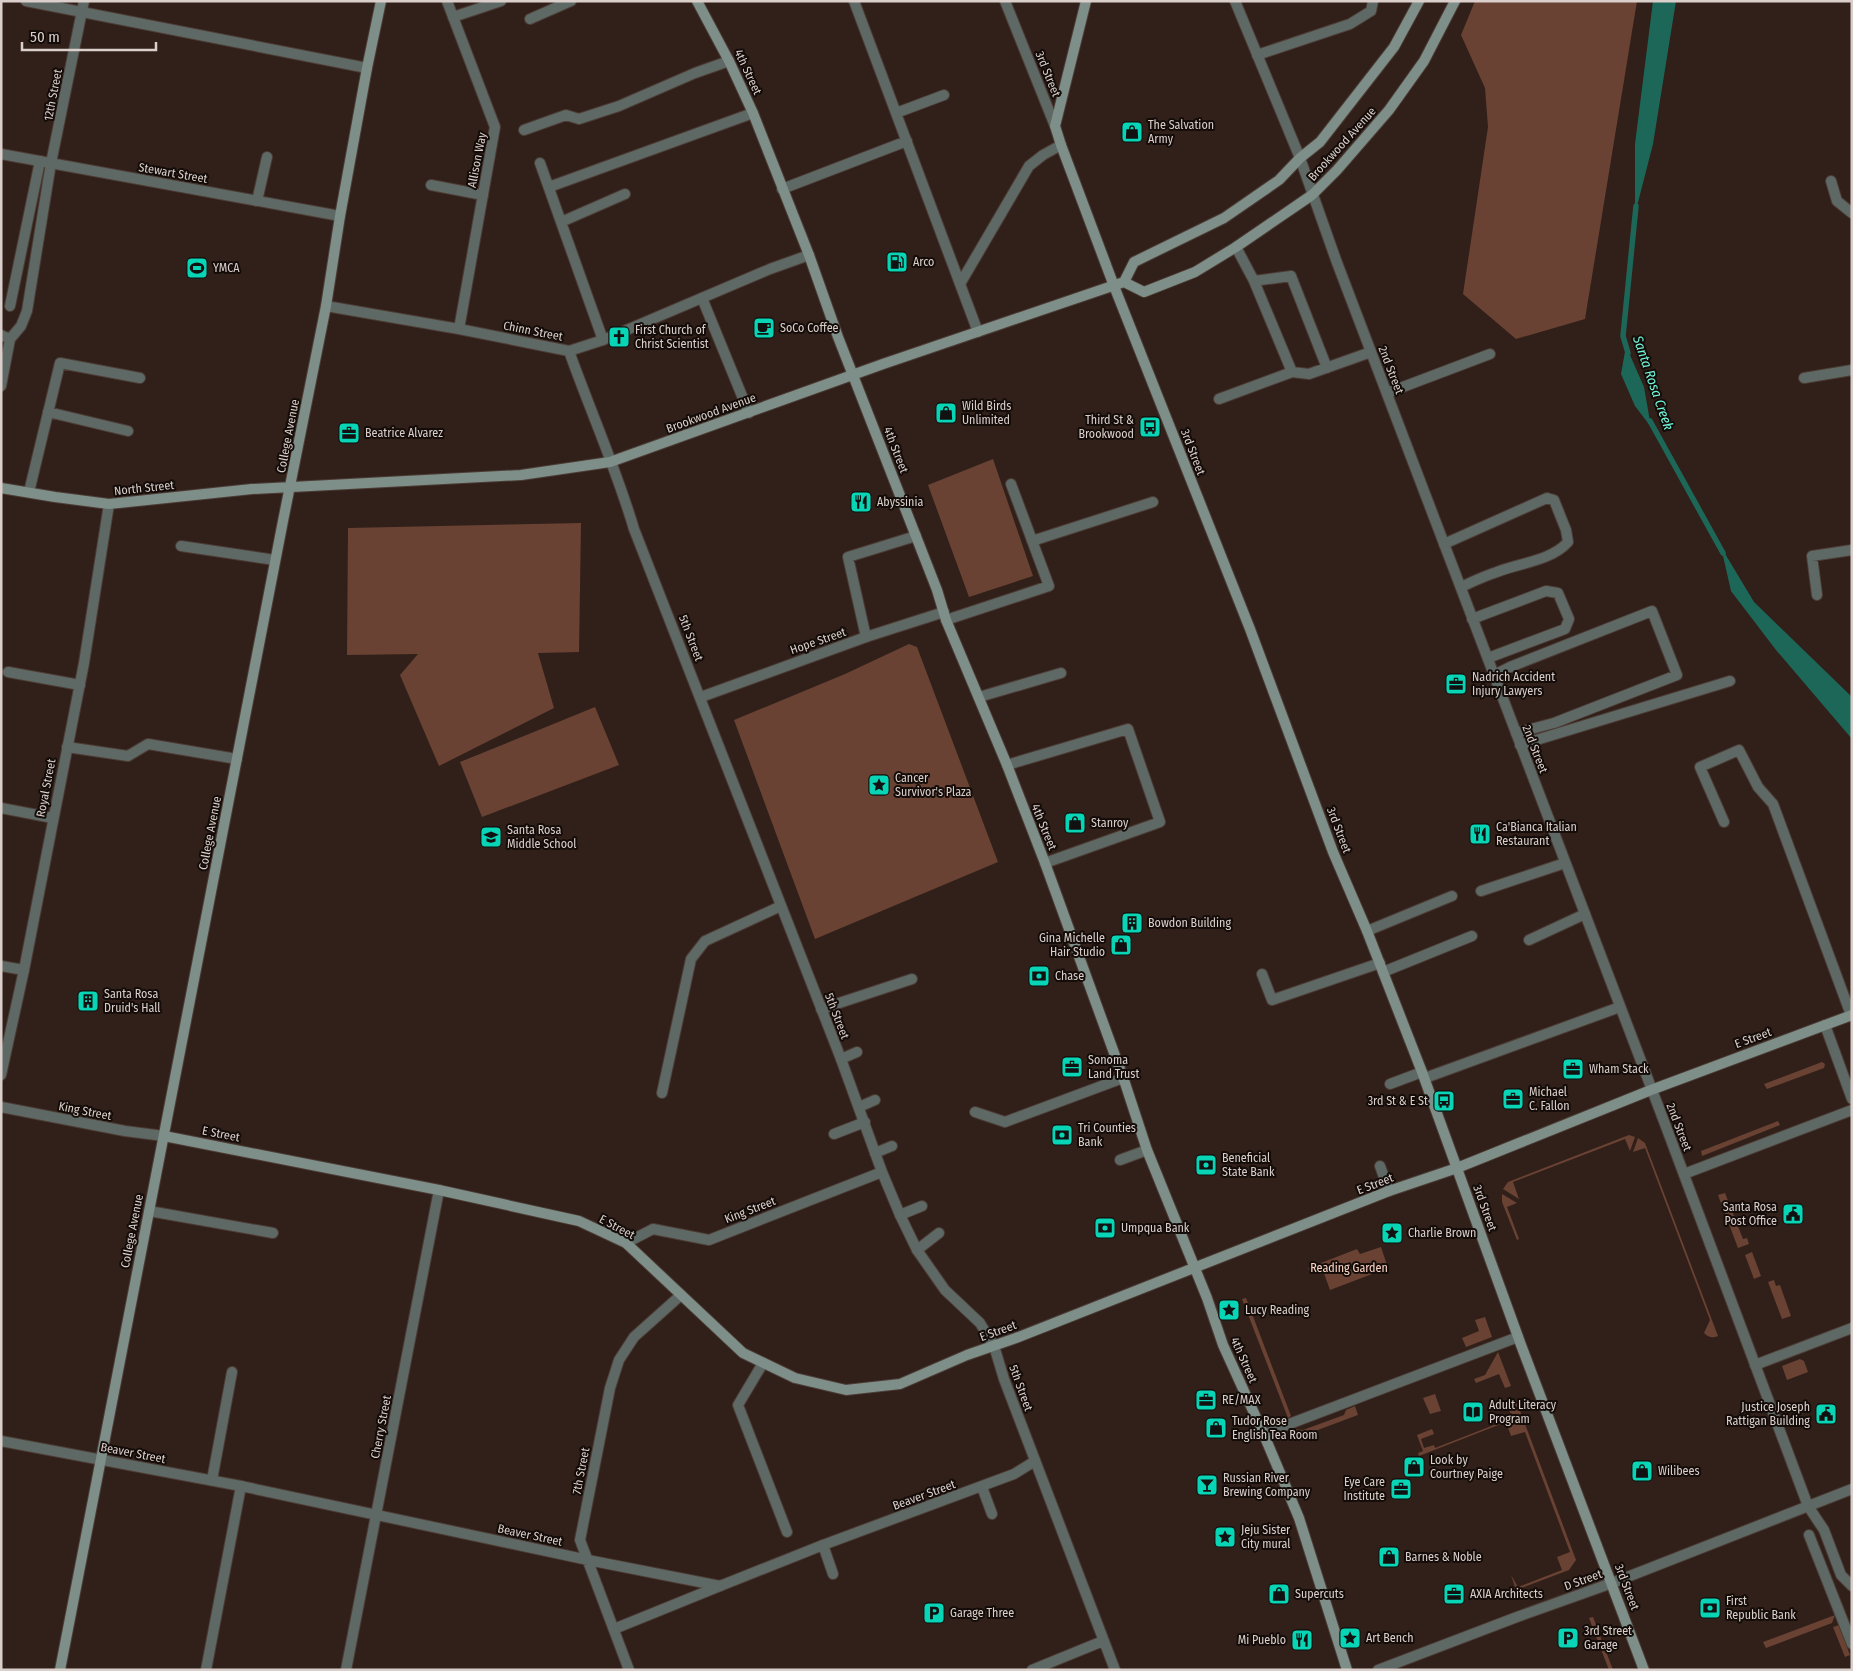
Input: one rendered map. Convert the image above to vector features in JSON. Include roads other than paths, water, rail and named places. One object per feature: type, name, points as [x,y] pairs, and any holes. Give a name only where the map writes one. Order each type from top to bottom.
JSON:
[{"type":"street","points":[[26,1],[83,7],[367,68]]},
{"type":"street","name":"College Avenue","points":[[60,1670],[326,306],[340,216],[381,1]]},
{"type":"street","name":"Allison Way","points":[[447,1],[495,128],[460,329]]},
{"type":"street","points":[[453,17],[501,1]]},
{"type":"street","points":[[530,19],[571,1]]},
{"type":"street","name":"4th Street","points":[[697,1],[729,61],[753,113],[809,255],[838,337],[916,536],[945,616],[1007,765],[1045,863],[1147,1150],[1207,1298],[1223,1345],[1299,1518],[1347,1670]]},
{"type":"street","points":[[854,1],[978,332]]},
{"type":"street","name":"3rd Street","points":[[1006,1],[1061,145],[1119,284],[1333,852],[1367,931],[1424,1075],[1518,1336],[1644,1670]]},
{"type":"street","points":[[1055,126],[1086,1]]},
{"type":"street","name":"2nd Street","points":[[1235,1],[1300,158],[1371,352],[1684,1174],[1808,1506],[1824,1530],[1841,1575],[1852,1586]]},
{"type":"street","points":[[1257,55],[1350,24],[1371,11],[1373,1]]},
{"type":"street","name":"Brookwood Avenue","points":[[1119,284],[1134,262],[1224,218],[1279,180],[1300,158],[1320,142],[1394,47],[1419,1]]},
{"type":"street","name":"Brookwood Avenue","points":[[291,487],[521,475],[610,462],[853,375],[1119,284],[1144,292],[1195,272],[1236,248],[1312,195],[1336,170],[1389,110],[1424,61],[1455,1]]},
{"type":"street","name":"12th Street","points":[[6,337],[21,326],[28,311],[51,164],[83,7]]},
{"type":"street","points":[[524,130],[566,115],[578,119],[619,106],[729,61]]},
{"type":"street","points":[[896,113],[944,94]]},
{"type":"street","points":[[549,187],[753,113]]},
{"type":"street","points":[[782,188],[907,141]]},
{"type":"street","points":[[960,284],[1029,166],[1043,155],[1061,145]]},
{"type":"street","name":"Stewart Street","points":[[1,154],[340,216]]},
{"type":"street","points":[[257,201],[266,156]]},
{"type":"street","points":[[10,306],[13,302],[17,271],[40,161]]},
{"type":"street","points":[[540,163],[603,340]]},
{"type":"street","points":[[1831,181],[1837,202],[1852,213]]},
{"type":"street","points":[[431,185],[483,195]]},
{"type":"street","points":[[561,222],[625,194]]},
{"type":"street","points":[[1236,248],[1254,281],[1292,372]]},
{"type":"street","name":"Chinn Street","points":[[326,306],[460,329],[569,351],[603,340],[809,255]]},
{"type":"street","points":[[1254,281],[1291,276],[1327,368]]},
{"type":"street","points":[[702,298],[748,413]]},
{"type":"street","points":[[1,386],[6,337]]},
{"type":"street","name":"5th Street","points":[[569,351],[610,462],[622,488],[634,528],[841,1059],[900,1216],[917,1250],[945,1290],[980,1323],[994,1346],[1004,1379],[1115,1670]]},
{"type":"street","points":[[1219,399],[1292,372],[1309,374],[1371,352]]},
{"type":"street","points":[[1387,393],[1490,354]]},
{"type":"street","points":[[28,492],[60,363],[140,378]]},
{"type":"street","points":[[1804,378],[1852,370]]},
{"type":"street","points":[[48,412],[128,431]]},
{"type":"street","points":[[1011,484],[1032,541],[1153,502]]},
{"type":"street","name":"North Street","points":[[1,488],[110,504],[252,489],[291,487]]},
{"type":"street","points":[[1444,544],[1547,498],[1554,500],[1566,530],[1568,542],[1562,549],[1460,587]]},
{"type":"street","name":"Royal Street","points":[[1,1075],[24,970],[80,685],[110,504]]},
{"type":"street","points":[[866,637],[848,557],[916,536]]},
{"type":"street","name":"Hope Street","points":[[700,697],[866,637],[1049,586],[1032,541]]},
{"type":"street","points":[[181,546],[275,560]]},
{"type":"street","points":[[1817,595],[1812,556],[1852,550]]},
{"type":"street","points":[[1472,619],[1546,591],[1558,593],[1569,619],[1566,629],[1488,658]]},
{"type":"street","points":[[1494,675],[1510,667],[1652,612],[1676,675],[1554,723],[1516,734]]},
{"type":"street","points":[[8,672],[80,685]]},
{"type":"street","points":[[978,697],[1061,673]]},
{"type":"street","points":[[1520,745],[1730,681]]},
{"type":"street","points":[[1007,765],[1128,729],[1160,822],[1045,863]]},
{"type":"street","points":[[67,747],[128,756],[148,744],[237,759]]},
{"type":"street","points":[[1724,822],[1700,767],[1739,750],[1758,787],[1773,804],[1851,1015]]},
{"type":"street","points":[[1,808],[53,818]]},
{"type":"street","points":[[1481,891],[1566,863]]},
{"type":"street","points":[[1367,931],[1452,896]]},
{"type":"street","points":[[662,1093],[691,959],[706,941],[781,906]]},
{"type":"street","points":[[1529,940],[1585,914]]},
{"type":"street","points":[[1262,974],[1272,1000],[1381,968],[1472,936]]},
{"type":"street","points":[[1,966],[24,970]]},
{"type":"street","points":[[821,1009],[912,979]]},
{"type":"street","points":[[1390,1084],[1424,1075],[1620,1007]]},
{"type":"street","name":"E Street","points":[[164,1136],[439,1190],[579,1221],[626,1243],[743,1353],[795,1378],[846,1390],[900,1384],[967,1355],[1389,1191],[1457,1168],[1651,1090],[1851,1015]]},
{"type":"street","points":[[1825,1025],[1852,1099]]},
{"type":"street","points":[[841,1059],[857,1052]]},
{"type":"street","points":[[975,1112],[1005,1122],[1123,1078]]},
{"type":"street","points":[[859,1107],[875,1100]]},
{"type":"street","name":"King Street","points":[[1,1107],[125,1131],[164,1136]]},
{"type":"street","points":[[1684,1174],[1852,1110]]},
{"type":"street","points":[[834,1134],[865,1122]]},
{"type":"street","points":[[875,1153],[892,1146]]},
{"type":"street","points":[[1120,1160],[1147,1150]]},
{"type":"street","points":[[1380,1166],[1389,1191]]},
{"type":"street","name":"King Street","points":[[626,1243],[653,1229],[709,1240],[882,1172]]},
{"type":"street","name":"Cherry Street","points":[[346,1670],[439,1190]]},
{"type":"street","points":[[900,1216],[922,1206]]},
{"type":"street","points":[[149,1211],[273,1233]]},
{"type":"street","points":[[917,1250],[938,1233]]},
{"type":"street","name":"7th Street","points":[[629,1670],[580,1540],[610,1388],[619,1360],[634,1337],[681,1295]]},
{"type":"street","points":[[1755,1365],[1852,1328]]},
{"type":"street","points":[[1264,1435],[1518,1336]]},
{"type":"street","points":[[763,1362],[738,1404],[787,1532]]},
{"type":"street","points":[[212,1480],[232,1372]]},
{"type":"street","name":"Beaver Street","points":[[1,1441],[212,1480],[588,1560],[720,1586],[823,1545],[982,1487],[1014,1474],[1036,1461]]},
{"type":"street","points":[[206,1670],[241,1486]]},
{"type":"street","points":[[982,1487],[992,1514]]},
{"type":"street","name":"D Street","points":[[1378,1670],[1612,1583],[1852,1489]]},
{"type":"street","points":[[1809,1536],[1852,1644]]},
{"type":"street","points":[[823,1545],[833,1574]]},
{"type":"street","points":[[614,1629],[720,1586]]},
{"type":"street","points":[[1032,1670],[1103,1641]]},
{"type":"water","points":[[1653,1],[1676,1],[1653,144],[1635,214],[1635,144]]},
{"type":"water","points":[[1626,346],[1644,387],[1651,427],[1635,406],[1621,374]]},
{"type":"water","points":[[1721,547],[1754,602],[1852,697],[1852,739],[1776,650],[1731,591]]},
{"type":"waterway","name":"Santa Rosa Creek","points":[[1628,353],[1623,336],[1636,206]]},
{"type":"waterway","name":"Santa Rosa Creek","points":[[1650,421],[1723,553]]},
{"type":"place","name":"The Salvation Army","points":[[1132,132]]},
{"type":"place","name":"Arco","points":[[897,262]]},
{"type":"place","name":"YMCA","points":[[197,268]]},
{"type":"place","name":"SoCo Coffee","points":[[764,328]]},
{"type":"place","name":"First Church of Christ Scientist","points":[[619,337]]},
{"type":"place","name":"Wild Birds Unlimited","points":[[946,413]]},
{"type":"place","name":"Third St & Brookwood","points":[[1150,427]]},
{"type":"place","name":"Beatrice Alvarez","points":[[349,433]]},
{"type":"place","name":"Abyssinia","points":[[861,502]]},
{"type":"place","name":"Nadrich Accident Injury Lawyers","points":[[1456,684]]},
{"type":"place","name":"Cancer Survivor's Plaza","points":[[879,785]]},
{"type":"place","name":"Stanroy","points":[[1075,823]]},
{"type":"place","name":"Ca'Bianca Italian Restaurant","points":[[1480,834]]},
{"type":"place","name":"Santa Rosa Middle School","points":[[491,837]]},
{"type":"place","name":"Bowdon Building","points":[[1132,923]]},
{"type":"place","name":"Gina Michelle Hair Studio","points":[[1121,945]]},
{"type":"place","name":"Chase","points":[[1039,976]]},
{"type":"place","name":"Santa Rosa Druid's Hall","points":[[88,1001]]},
{"type":"place","name":"Sonoma Land Trust","points":[[1072,1067]]},
{"type":"place","name":"Wham Stack","points":[[1573,1069]]},
{"type":"place","name":"Michael C. Fallon","points":[[1513,1099]]},
{"type":"place","name":"3rd St & E St","points":[[1444,1101]]},
{"type":"place","name":"Tri Counties Bank","points":[[1062,1135]]},
{"type":"place","name":"Beneficial State Bank","points":[[1206,1165]]},
{"type":"place","name":"Santa Rosa Post Office","points":[[1793,1214]]},
{"type":"place","name":"Umpqua Bank","points":[[1105,1228]]},
{"type":"place","name":"Charlie Brown","points":[[1392,1233]]},
{"type":"place","name":"Lucy Reading","points":[[1229,1310]]},
{"type":"place","name":"RE/MAX","points":[[1206,1400]]},
{"type":"place","name":"Adult Literacy Program","points":[[1473,1412]]},
{"type":"place","name":"Justice Joseph Rattigan Building","points":[[1826,1414]]},
{"type":"place","name":"Tudor Rose English Tea Room","points":[[1216,1428]]},
{"type":"place","name":"Look by Courtney Paige","points":[[1414,1467]]},
{"type":"place","name":"Wilibees","points":[[1642,1471]]},
{"type":"place","name":"Russian River Brewing Company","points":[[1207,1485]]},
{"type":"place","name":"Eye Care Institute","points":[[1401,1489]]},
{"type":"place","name":"Jeju Sister City mural","points":[[1225,1537]]},
{"type":"place","name":"Barnes & Noble","points":[[1389,1557]]},
{"type":"place","name":"Supercuts","points":[[1279,1594]]},
{"type":"place","name":"AXIA Architects","points":[[1454,1594]]},
{"type":"place","name":"First Republic Bank","points":[[1710,1608]]},
{"type":"place","name":"Garage Three","points":[[934,1613]]},
{"type":"place","name":"Art Bench","points":[[1350,1638]]},
{"type":"place","name":"3rd Street Garage","points":[[1568,1638]]},
{"type":"place","name":"Mi Pueblo","points":[[1302,1640]]},
{"type":"park label","name":"Reading Garden","points":[[1349,1268]]}]
